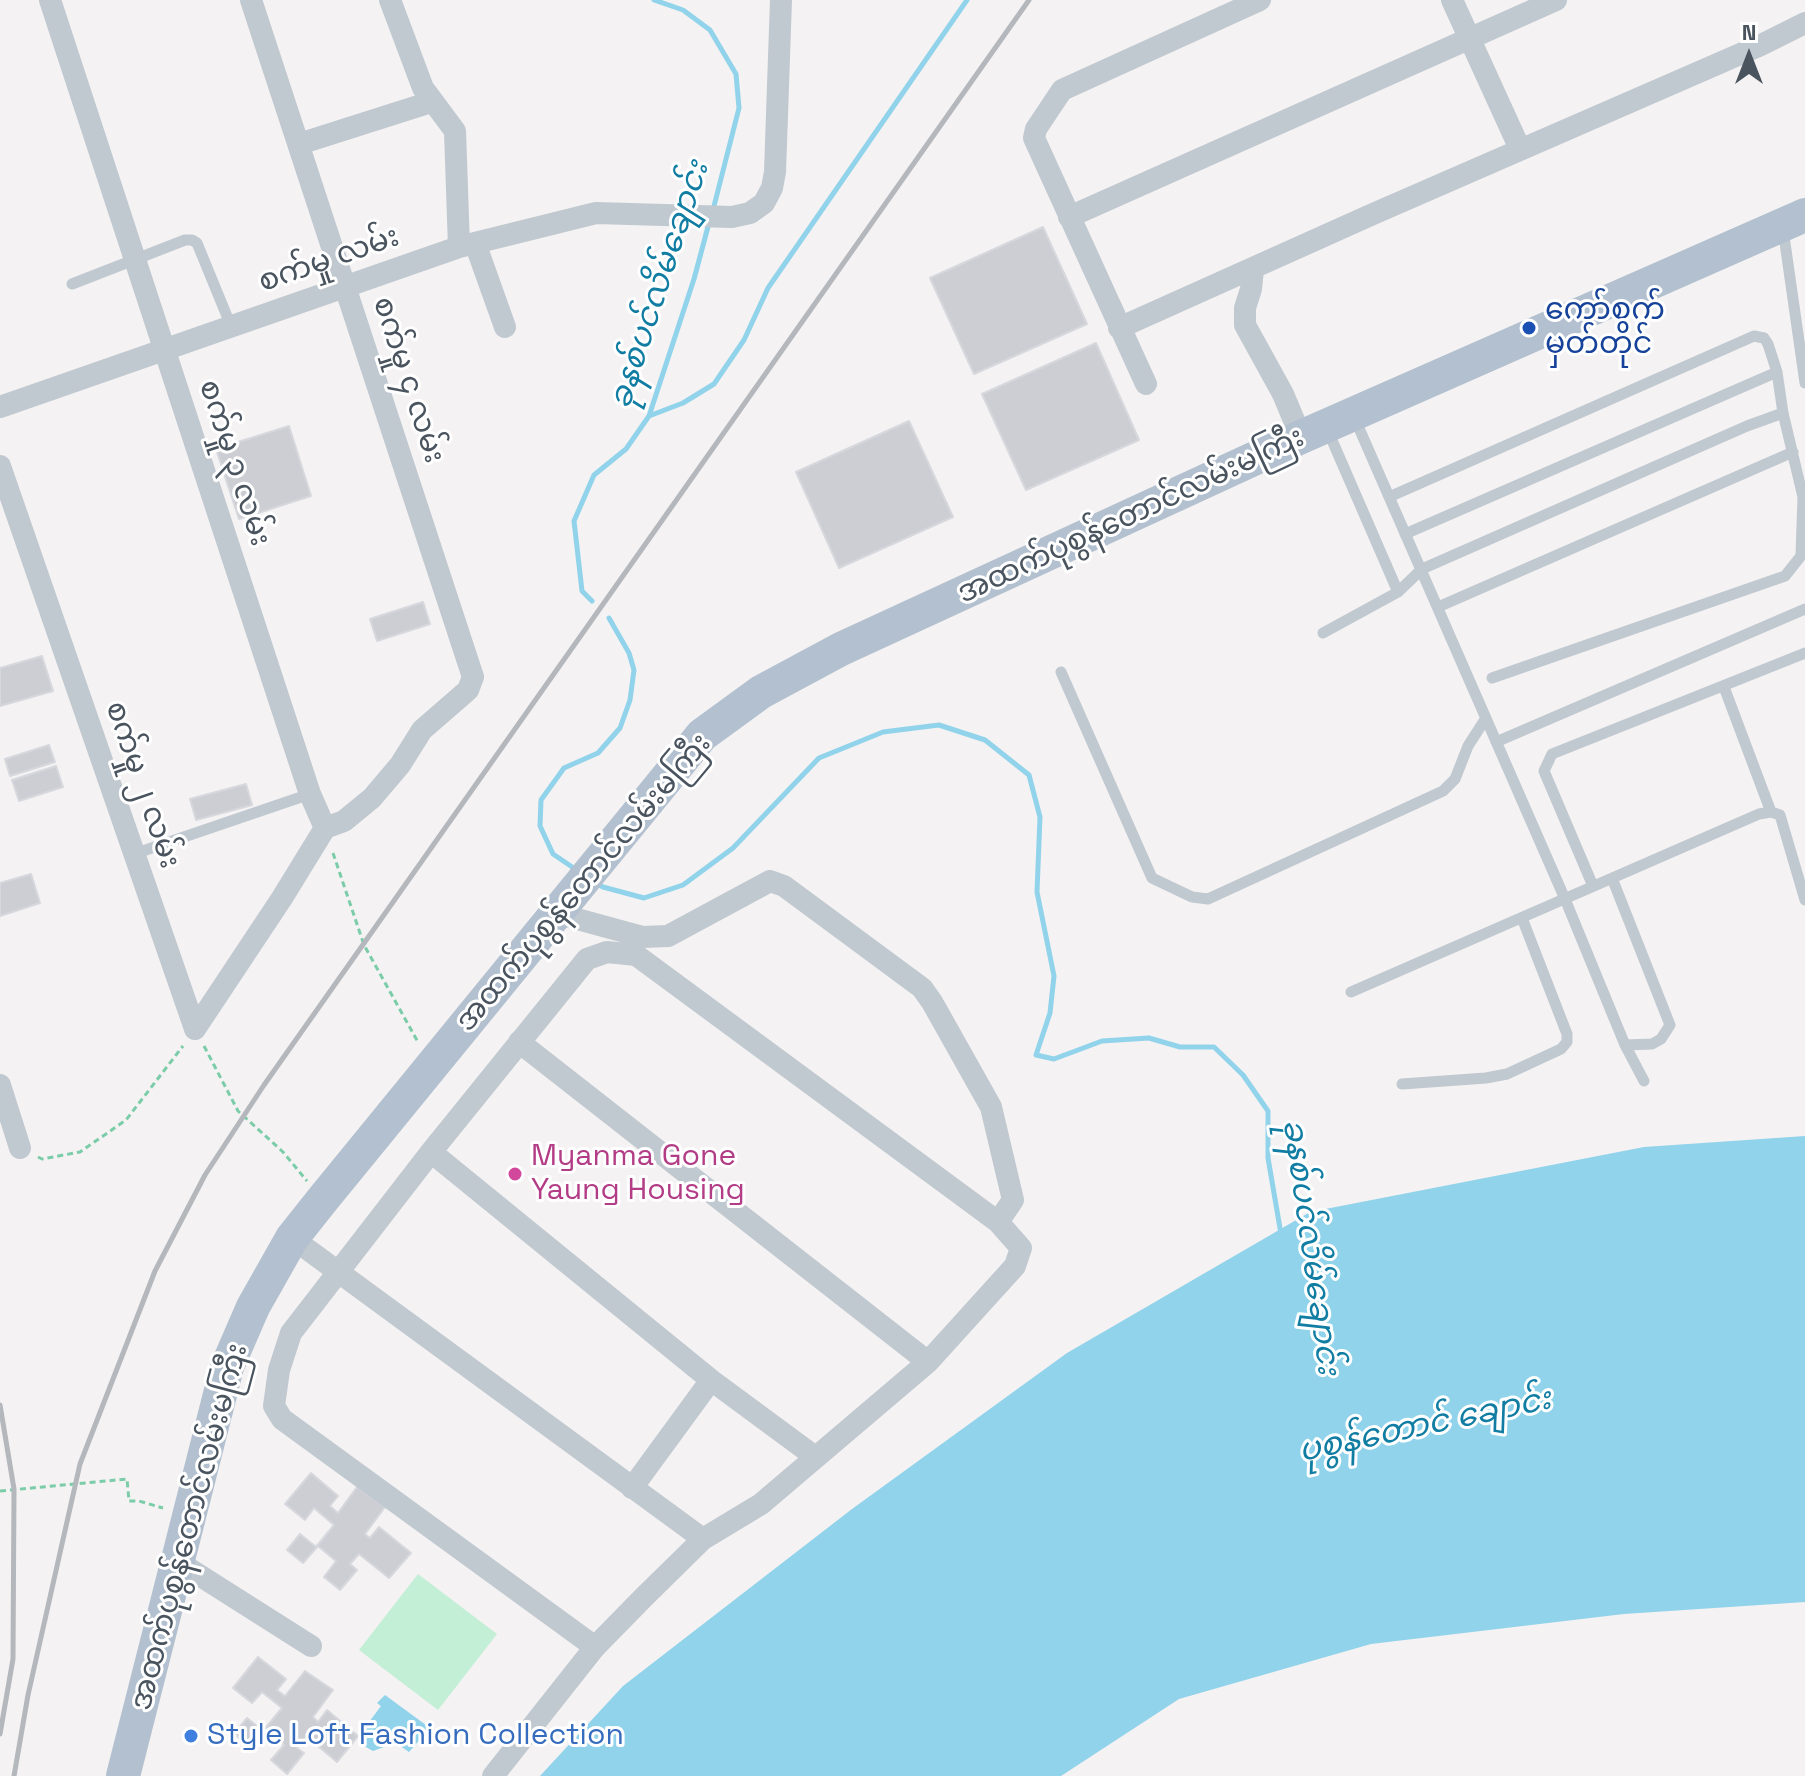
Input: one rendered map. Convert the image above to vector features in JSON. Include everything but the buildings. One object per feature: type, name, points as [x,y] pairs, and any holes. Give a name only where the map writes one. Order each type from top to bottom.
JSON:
[{"type":"main road","name":"အထက်ပုစွန်တောင်လမ်းမကြီး","points":[[123,1776],[227,1367],[253,1307],[292,1238],[702,735],[761,692],[841,649],[1327,426],[1794,220]]},
{"type":"street","name":"စက်မှု ၃ လမ်း","points":[[50,0],[310,794],[325,828]]},
{"type":"street","name":"စက်မှု ၄ လမ်း","points":[[251,0],[473,677],[468,690],[422,730],[400,765],[372,798],[344,821],[325,828]]},
{"type":"street","points":[[390,0],[423,88],[455,131],[467,245],[505,327]]},
{"type":"street","name":"စက်မှု လမ်း","points":[[0,407],[467,245],[596,213],[732,217],[750,213],[764,203],[772,188],[775,172],[781,0]]},
{"type":"street","points":[[1146,384],[1034,138],[1036,129],[1062,90],[1260,0]]},
{"type":"street","points":[[1452,0],[1520,149]]},
{"type":"street","points":[[1069,217],[1556,0]]},
{"type":"street","points":[[1119,328],[1805,23]]},
{"type":"street","points":[[299,144],[431,102]]},
{"type":"street","points":[[1253,269],[1245,308],[1245,325],[1283,394],[1327,426]]},
{"type":"street","name":"စက်မှု ၂ လမ်း","points":[[0,466],[195,1029]]},
{"type":"street","points":[[195,1029],[325,828]]},
{"type":"street","points":[[563,903],[643,937],[668,936],[770,881],[784,886],[922,988],[932,1002],[991,1107],[1013,1200],[998,1222]]},
{"type":"street","points":[[493,1776],[595,1647],[703,1539],[761,1504],[928,1362],[1015,1266],[1021,1248],[998,1222],[636,955],[607,952],[587,959],[431,1152],[291,1333],[279,1370],[274,1406],[282,1419],[595,1647]]},
{"type":"street","points":[[519,1042],[928,1362]]},
{"type":"street","points":[[0,1085],[20,1148]]},
{"type":"street","points":[[431,1152],[711,1380],[814,1456]]},
{"type":"street","points":[[292,1238],[703,1539]]},
{"type":"street","points":[[632,1488],[711,1380]]},
{"type":"street","points":[[177,1561],[311,1646]]},
{"type":"lane","points":[[1794,220],[1805,383]]},
{"type":"lane","points":[[72,284],[185,240],[192,240],[197,243],[231,326]]},
{"type":"lane","points":[[1389,497],[1754,336],[1764,338],[1768,344],[1777,372],[1783,413],[1803,497],[1801,556],[1785,576],[1492,678]]},
{"type":"lane","points":[[1405,534],[1777,372]]},
{"type":"lane","points":[[1323,633],[1398,592],[1422,569],[1783,413]]},
{"type":"lane","points":[[1327,426],[1389,497],[1565,899],[1625,1045],[1644,1081]]},
{"type":"lane","points":[[1327,426],[1398,592]]},
{"type":"lane","points":[[1438,607],[1793,452]]},
{"type":"lane","points":[[1496,742],[1805,609]]},
{"type":"lane","points":[[1593,886],[1544,771],[1548,759],[1559,750],[1805,653]]},
{"type":"lane","points":[[1061,672],[1152,878],[1192,897],[1208,899],[1443,791],[1455,779],[1468,746],[1486,718]]},
{"type":"lane","points":[[1724,687],[1771,812]]},
{"type":"lane","points":[[134,854],[310,794]]},
{"type":"lane","points":[[1351,992],[1759,814],[1771,812],[1780,815],[1805,900]]},
{"type":"lane","points":[[1612,878],[1670,1025],[1661,1039],[1652,1044],[1625,1045]]},
{"type":"lane","points":[[1402,1084],[1507,1074],[1561,1049],[1567,1042],[1567,1034],[1522,918]]},
{"type":"path","points":[[325,828],[364,945],[431,1066]]},
{"type":"path","points":[[20,1148],[42,1159],[80,1152],[126,1120],[195,1029],[243,1117],[283,1152],[323,1199]]},
{"type":"path","points":[[0,1491],[127,1479],[129,1501],[189,1515]]},
{"type":"green space","points":[[418,1574],[497,1634],[438,1710],[359,1650]]},
{"type":"water","name":"ပုစွန်တောင် ချောင်း","points":[[1805,1136],[1805,1602],[1624,1614],[1371,1644],[1179,1699],[1061,1776],[540,1776],[623,1686],[852,1509],[1067,1353],[1310,1212],[1644,1147]]},
{"type":"water","points":[[385,1695],[430,1728],[409,1752],[390,1739],[384,1747],[373,1751],[360,1740],[363,1730],[381,1706],[377,1703]]},
{"type":"waterway","name":"ခုနစ်ပင်လိမ်ချောင်း","points":[[654,0],[683,10],[710,30],[736,74],[739,108],[713,210]]},
{"type":"waterway","points":[[649,416],[683,403],[714,384],[744,340],[768,288],[967,0]]},
{"type":"waterway","name":"ခုနစ်ပင်လိမ်ချောင်း","points":[[592,601],[582,591],[574,521],[594,475],[626,449],[649,416],[709,223]]},
{"type":"waterway","name":"ခုနစ်ပင်လိမ်ချောင်း","points":[[578,871],[553,854],[540,826],[541,800],[564,768],[598,753],[620,728],[630,700],[634,670],[629,653],[609,618]]},
{"type":"waterway","name":"ခုနစ်ပင်လိမ်ချောင်း","points":[[596,883],[644,898],[683,885],[733,848],[819,758],[883,732],[939,725],[985,740],[1029,775],[1040,817],[1037,892],[1054,976],[1050,1013],[1036,1055],[1054,1059],[1102,1041],[1149,1038],[1180,1047],[1214,1047],[1243,1075],[1268,1111],[1268,1158],[1281,1234]]},
{"type":"railway","points":[[14,1776],[28,1695],[80,1464],[155,1271],[205,1175],[264,1085],[1029,0]]},
{"type":"railway","points":[[0,1405],[14,1489],[13,1659],[0,1734]]},
{"type":"place","name":"ကော်စက် မှတ်တိုင်","points":[[1529,328]]},
{"type":"place","name":"Myanma Gone Yaung Housing","points":[[515,1174]]},
{"type":"place","name":"Style Loft Fashion Collection","points":[[191,1736]]}]
